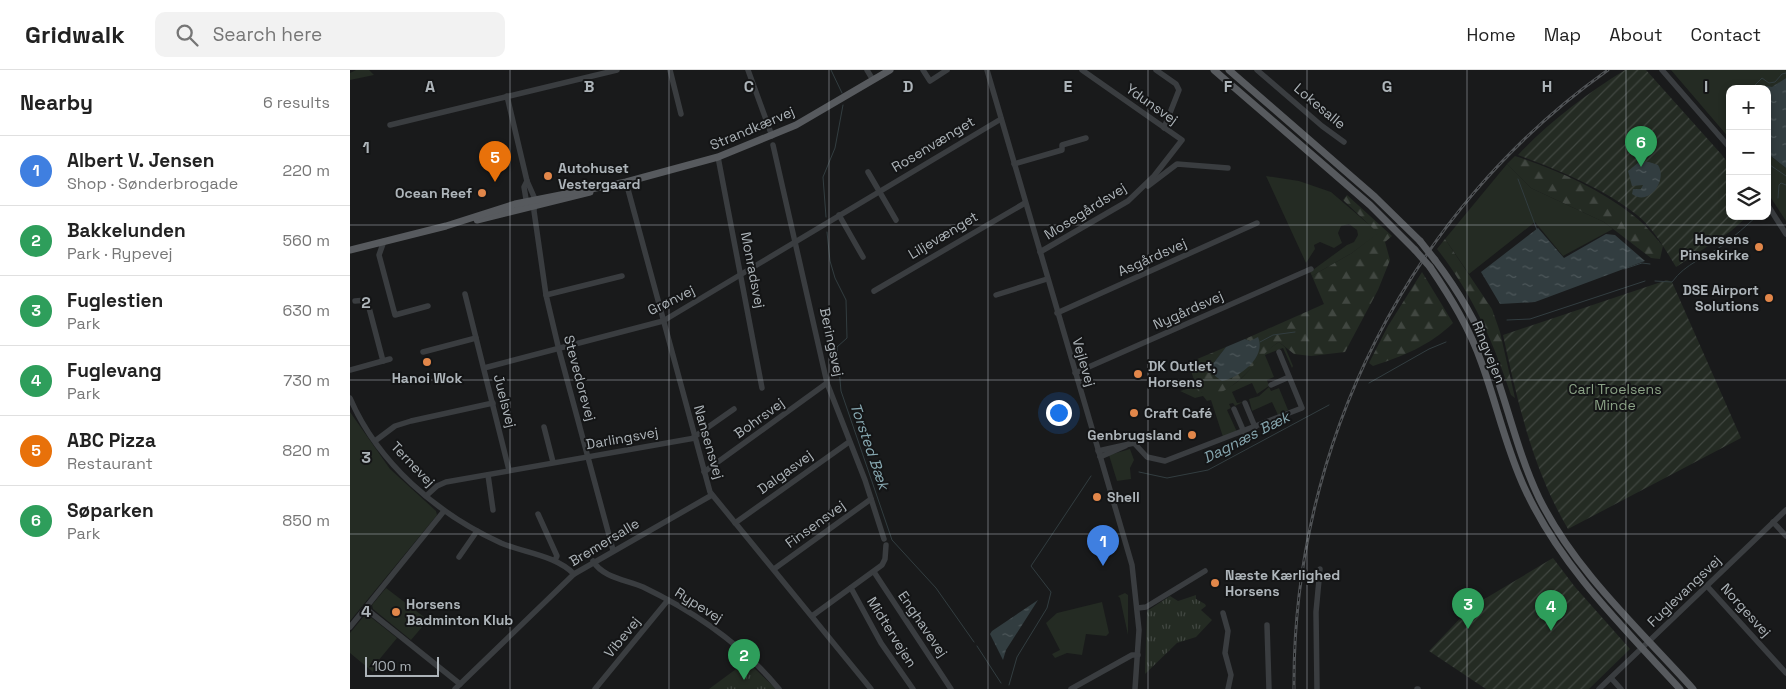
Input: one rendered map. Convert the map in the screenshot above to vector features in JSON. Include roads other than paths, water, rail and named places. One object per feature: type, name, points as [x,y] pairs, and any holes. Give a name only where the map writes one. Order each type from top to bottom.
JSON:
[{"type":"main road","name":"Strandkærvej","points":[[350,250],[626,182],[718,157],[772,136],[890,70]]},
{"type":"main road","name":"Ringvejen","points":[[1214,70],[1370,205],[1430,267],[1458,311],[1473,342],[1520,479],[1541,521],[1579,576],[1680,689]]},
{"type":"main road","name":"Ringvejen","points":[[1229,70],[1375,197],[1420,242],[1435,260],[1464,301],[1483,340],[1524,462],[1544,506],[1581,564],[1693,689]]},
{"type":"street","points":[[390,125],[617,70]]},
{"type":"street","points":[[670,70],[681,114]]},
{"type":"street","points":[[748,70],[772,136]]},
{"type":"street","points":[[866,70],[873,80]]},
{"type":"street","points":[[923,70],[930,81],[947,70]]},
{"type":"street","name":"Vejlevej","points":[[987,70],[1132,565],[1138,608],[1138,655],[1135,689]]},
{"type":"street","name":"Ydunsvej","points":[[1082,70],[1182,140]]},
{"type":"street","points":[[1156,70],[1176,84],[1179,90],[1164,128]]},
{"type":"street","name":"Lokesalle","points":[[1257,70],[1322,126],[1344,142]]},
{"type":"street","points":[[1662,70],[1726,143]]},
{"type":"street","name":"Stevedorevej","points":[[507,96],[532,205],[546,295],[613,550]]},
{"type":"street","name":"Rosenvænget","points":[[824,224],[1001,119]]},
{"type":"street","points":[[1014,164],[1062,150],[1062,145],[1086,138]]},
{"type":"street","name":"Mosegårdsvej","points":[[1142,189],[1182,140]]},
{"type":"street","name":"Beringsvej","points":[[773,145],[827,383],[871,499],[885,542],[885,560],[874,572]]},
{"type":"street","name":"Monradsvej","points":[[718,157],[762,388]]},
{"type":"street","name":"Mosegårdsvej","points":[[1040,252],[1124,204],[1177,164],[1228,168]]},
{"type":"street","points":[[868,172],[896,220]]},
{"type":"street","name":"Nansensvej","points":[[626,182],[694,437],[712,495],[871,689]]},
{"type":"street","name":"Liljevænget","points":[[874,291],[1025,203]]},
{"type":"street","points":[[1771,210],[1786,234]]},
{"type":"street","points":[[838,215],[863,256]]},
{"type":"street","name":"Asgårdsvej","points":[[1057,313],[1257,223]]},
{"type":"street","name":"Grønvej","points":[[484,368],[559,350],[663,321],[742,276],[824,224]]},
{"type":"street","points":[[384,242],[379,256],[396,315],[428,306]]},
{"type":"street","name":"Nygårdsvej","points":[[1075,373],[1311,269]]},
{"type":"street","points":[[546,295],[622,276]]},
{"type":"street","points":[[996,295],[1047,279]]},
{"type":"street","name":"Juelsvej","points":[[465,294],[509,470]]},
{"type":"street","points":[[355,302],[367,300],[382,361]]},
{"type":"street","points":[[423,352],[476,338]]},
{"type":"street","points":[[1099,454],[1134,442],[1146,457],[1165,461],[1302,408],[1279,352]]},
{"type":"street","points":[[350,370],[390,359]]},
{"type":"street","points":[[1271,385],[1289,377]]},
{"type":"street","name":"Bohrsvej","points":[[704,472],[827,383]]},
{"type":"street","name":"Ternevej","points":[[351,402],[375,442],[404,477],[444,511],[477,531],[527,553],[555,560],[574,574]]},
{"type":"street","points":[[375,442],[395,426],[492,403]]},
{"type":"street","points":[[1244,403],[1255,427]]},
{"type":"street","points":[[694,437],[734,409]]},
{"type":"street","points":[[1234,409],[1244,432]]},
{"type":"street","points":[[544,427],[553,462]]},
{"type":"street","name":"Darlingsvej","points":[[426,496],[437,486],[446,482],[694,437]]},
{"type":"street","name":"Dalgasvej","points":[[735,523],[849,442]]},
{"type":"street","points":[[488,474],[493,510]]},
{"type":"street","name":"Bremersalle","points":[[455,689],[574,574],[593,561],[712,495]]},
{"type":"street","name":"Finsensvej","points":[[774,569],[871,499]]},
{"type":"street","name":"Fuglevangsvej","points":[[1599,689],[1786,510]]},
{"type":"street","points":[[350,627],[444,511]]},
{"type":"street","points":[[538,514],[557,556],[555,560]]},
{"type":"street","points":[[1773,522],[1786,536]]},
{"type":"street","points":[[459,557],[477,531]]},
{"type":"street","name":"Rypevej","points":[[593,561],[608,575],[640,586],[668,600],[722,634],[751,658],[780,689]]},
{"type":"street","points":[[1317,689],[1316,627],[1320,569]]},
{"type":"street","points":[[1138,608],[1146,607],[1205,571]]},
{"type":"street","points":[[812,616],[874,572]]},
{"type":"street","name":"Enghavevej","points":[[874,572],[951,689]]},
{"type":"street","name":"Norgesvej","points":[[1707,586],[1786,673]]},
{"type":"street","name":"Midtervejen","points":[[851,588],[881,643],[913,689]]},
{"type":"street","name":"Vibevej","points":[[595,689],[668,600]]},
{"type":"street","points":[[365,608],[460,684]]},
{"type":"street","points":[[1223,613],[1228,631],[1225,653],[1231,675],[1228,689]]},
{"type":"street","points":[[1267,625],[1269,689]]},
{"type":"street","points":[[1072,689],[1132,655],[1138,655]]},
{"type":"street","points":[[1611,678],[1621,689]]},
{"type":"water","points":[[1786,78],[1786,168],[1771,156],[1772,87]]},
{"type":"water","points":[[1639,162],[1649,162],[1658,165],[1660,171],[1661,178],[1659,184],[1655,190],[1645,197],[1638,197],[1632,194],[1633,189],[1641,189],[1643,185],[1632,186],[1628,171]]},
{"type":"water","points":[[1538,228],[1564,258],[1606,234],[1615,235],[1645,261],[1535,302],[1500,304],[1481,272]]},
{"type":"water","points":[[1258,337],[1259,352],[1250,365],[1229,379],[1222,381],[1215,376],[1212,365],[1226,347],[1245,339],[1250,341]]},
{"type":"water","points":[[1038,600],[1006,650],[1003,660],[990,634]]},
{"type":"waterway","name":"Torsted Bæk","points":[[831,70],[842,93]]},
{"type":"waterway","points":[[1755,85],[1762,78],[1769,83],[1775,82],[1782,74],[1786,73]]},
{"type":"waterway","name":"Torsted Bæk","points":[[826,217],[823,177],[835,148],[843,105]]},
{"type":"waterway","points":[[1771,166],[1786,176]]},
{"type":"waterway","points":[[1518,179],[1537,230]]},
{"type":"waterway","points":[[1778,198],[1779,185],[1781,183],[1786,185]]},
{"type":"waterway","name":"Dagnæs Bæk","points":[[1655,281],[1672,282],[1683,270],[1723,245],[1753,220]]},
{"type":"waterway","name":"Torsted Bæk","points":[[827,232],[830,261],[835,278],[846,300],[847,338],[837,347],[841,391],[892,540],[936,588],[974,642]]},
{"type":"waterway","points":[[1624,269],[1642,263],[1650,264]]},
{"type":"waterway","name":"Dagnæs Bæk","points":[[1507,320],[1530,319],[1645,281]]},
{"type":"waterway","points":[[1260,342],[1273,335],[1295,332]]},
{"type":"waterway","name":"Dagnæs Bæk","points":[[1369,383],[1429,349],[1446,342]]},
{"type":"waterway","name":"Dagnæs Bæk","points":[[1139,472],[1167,478],[1208,470],[1329,405]]},
{"type":"waterway","points":[[1009,685],[1017,657],[1047,608],[1051,592],[1031,566],[1091,476]]},
{"type":"waterway","name":"Torsted Bæk","points":[[977,646],[1001,683]]},
{"type":"railway","points":[[1294,689],[1299,598],[1314,509],[1340,423],[1376,341],[1421,263],[1475,192],[1537,127],[1608,70]]},
{"type":"place","name":"Søparken","points":[[1641,167]]},
{"type":"place","name":"Autohuset Vestergaard","points":[[548,176]]},
{"type":"place","name":"ABC Pizza","points":[[495,182]]},
{"type":"place","name":"Ocean Reef","points":[[482,193]]},
{"type":"place","name":"Horsens Pinsekirke","points":[[1759,247]]},
{"type":"place","name":"DSE Airport Solutions","points":[[1769,298]]},
{"type":"place","name":"Hanoi Wok","points":[[427,362]]},
{"type":"place","name":"DK Outlet, Horsens","points":[[1138,374]]},
{"type":"place","name":"Craft Café","points":[[1134,413]]},
{"type":"place","name":"Genbrugsland","points":[[1192,435]]},
{"type":"place","name":"Shell","points":[[1097,497]]},
{"type":"place","name":"Albert V. Jensen","points":[[1103,566]]},
{"type":"place","name":"Næste Kærlighed Horsens","points":[[1215,583]]},
{"type":"place","name":"Horsens Badminton Klub","points":[[396,612]]},
{"type":"place","name":"Fuglestien","points":[[1468,629]]},
{"type":"place","name":"Fuglevang","points":[[1551,631]]},
{"type":"place","name":"Bakkelunden","points":[[744,680]]},
{"type":"park label","name":"Carl Troelsens Minde","points":[[1615,398]]}]
